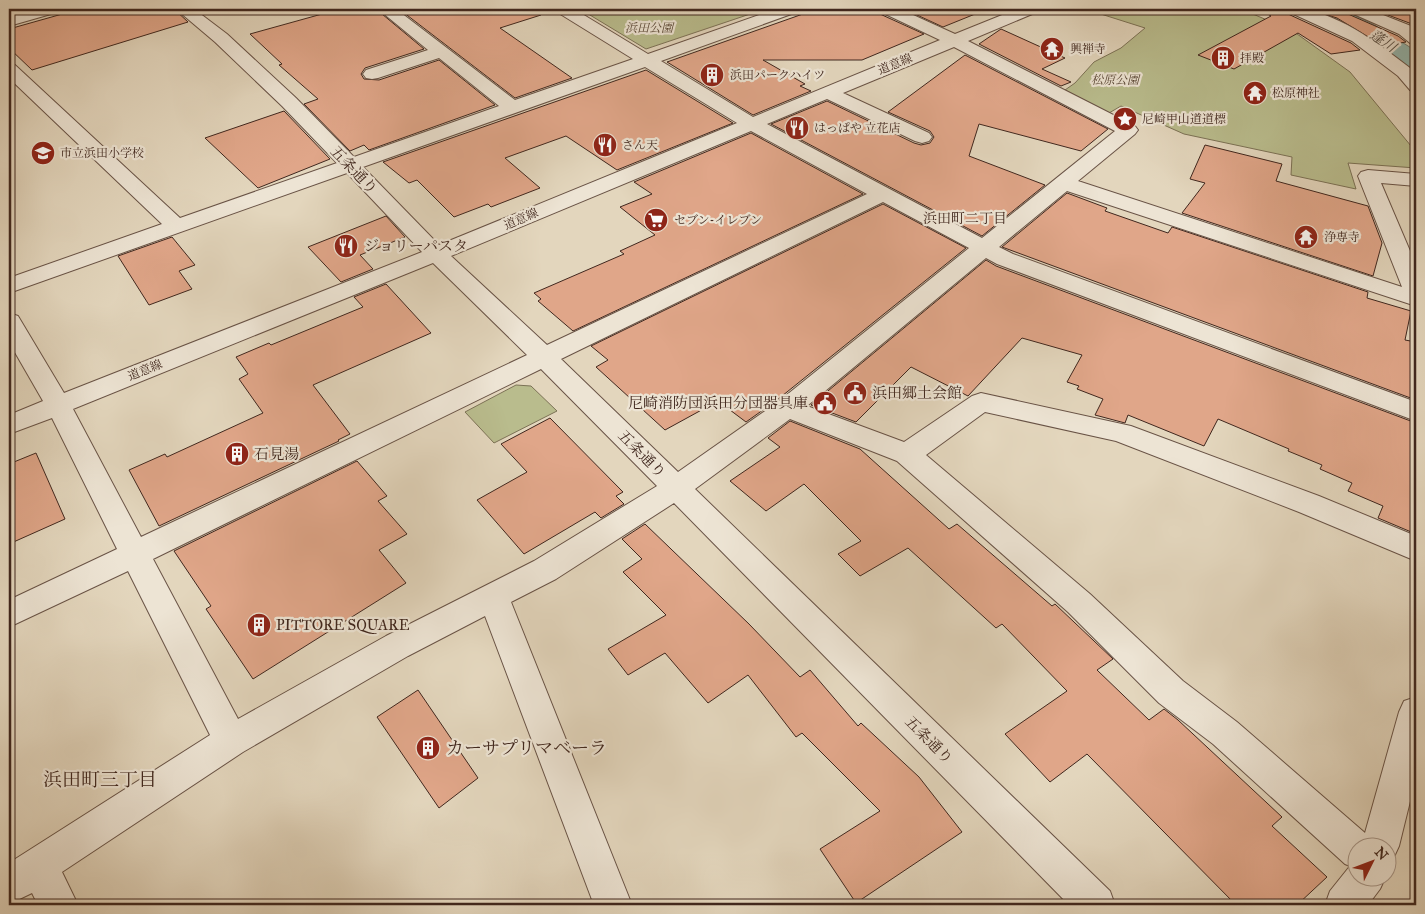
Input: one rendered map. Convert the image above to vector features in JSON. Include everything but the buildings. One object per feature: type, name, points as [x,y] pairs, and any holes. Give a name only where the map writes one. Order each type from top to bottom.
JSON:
[{"type":"street","points":[[9,21],[52,9]]},
{"type":"street","name":"五条通り","points":[[184,9],[221,38],[289,102],[436,254],[544,357],[1096,905]]},
{"type":"street","points":[[386,9],[512,107]]},
{"type":"street","points":[[563,9],[750,123],[1005,260],[1416,412]]},
{"type":"street","points":[[9,286],[791,9]]},
{"type":"street","points":[[60,905],[24,876],[231,740],[397,646],[544,570],[676,488],[787,408],[1128,130],[887,9]]},
{"type":"street","name":"道意線","points":[[9,425],[436,254],[750,123],[1031,9]]},
{"type":"street","points":[[1295,9],[1358,37],[1404,72],[1416,86]]},
{"type":"street","points":[[1355,9],[1413,35]]},
{"type":"street","points":[[372,74],[442,52]]},
{"type":"street","points":[[9,69],[177,227]]},
{"type":"street","points":[[826,92],[922,137]]},
{"type":"street","points":[[1416,180],[1368,176],[1416,292]]},
{"type":"street","points":[[1064,183],[1416,299]]},
{"type":"street","points":[[9,614],[884,194]]},
{"type":"street","points":[[9,321],[58,405],[231,740]]},
{"type":"street","points":[[907,454],[981,402],[1121,433],[1308,504],[1416,549]]},
{"type":"street","points":[[787,408],[907,454],[1079,603],[1171,692],[1224,734],[1348,842]]},
{"type":"street","points":[[493,596],[614,905]]},
{"type":"street","points":[[1383,836],[1416,712]]},
{"type":"street","points":[[1344,905],[1359,886]]},
{"type":"green space","name":"浜田公園","points":[[580,9],[765,9],[646,49]]},
{"type":"green space","name":"松原神社","points":[[1085,9],[1241,9],[1293,31],[1350,72],[1416,152],[1416,168],[1348,163],[1356,189],[1291,175],[1292,157],[1184,134],[1121,106],[1109,113],[1065,90],[1075,83],[1094,62],[1121,48],[1145,28]]},
{"type":"green space","points":[[516,385],[531,386],[557,411],[494,443],[465,412]]},
{"type":"water","name":"蓬川","points":[[1306,9],[1341,9],[1373,24],[1416,51],[1416,76],[1345,26]]},
{"type":"place","name":"興禅寺","points":[[1052,49]]},
{"type":"place","name":"拝殿","points":[[1223,58]]},
{"type":"place","name":"浜田パークハイツ","points":[[712,75]]},
{"type":"place","name":"松原神社","points":[[1255,93]]},
{"type":"place","name":"尼崎甲山道道標","points":[[1125,119]]},
{"type":"place","name":"はっぱや 立花店","points":[[797,128]]},
{"type":"place","name":"さん天","points":[[605,145]]},
{"type":"place","name":"市立浜田小学校","points":[[43,153]]},
{"type":"place","name":"セブン-イレブン","points":[[656,220]]},
{"type":"place","name":"浄専寺","points":[[1306,237]]},
{"type":"place","name":"ジョリーパスタ","points":[[346,246]]},
{"type":"place","name":"浜田郷土会館","points":[[855,393]]},
{"type":"place","name":"尼崎消防団浜田分団器具庫","points":[[825,403]]},
{"type":"place","name":"石見湯","points":[[237,454]]},
{"type":"place","name":"PITTORE SQUARE","points":[[259,625]]},
{"type":"place","name":"カーサプリマベーラ","points":[[428,748]]},
{"type":"district","name":"浜田町二丁目","points":[[965,218]]},
{"type":"district","name":"浜田町三丁目","points":[[100,779]]},
{"type":"park label","name":"松原公園","points":[[1115,80]]}]
